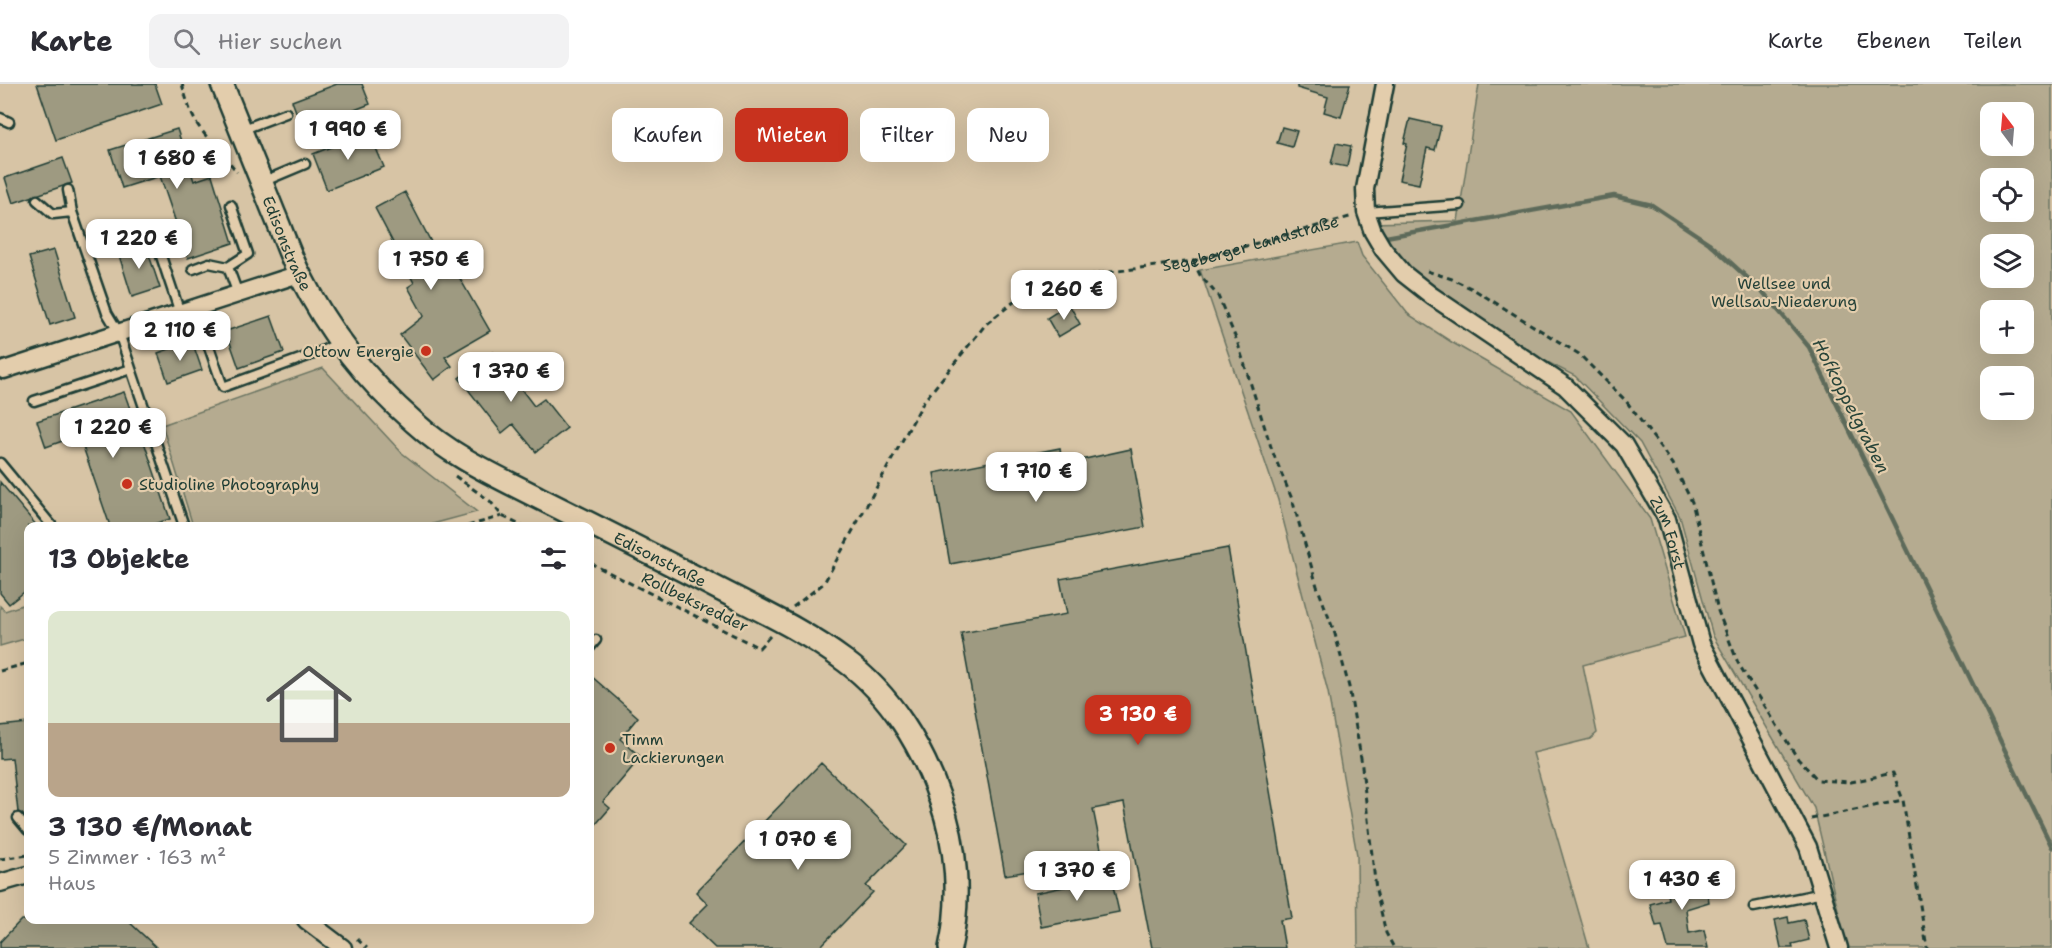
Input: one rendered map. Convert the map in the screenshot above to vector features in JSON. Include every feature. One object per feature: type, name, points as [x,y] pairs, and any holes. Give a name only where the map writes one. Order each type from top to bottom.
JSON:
[{"type":"street","name":"Edisonstraße","points":[[222,84],[299,274],[341,342],[392,403],[418,427],[464,459],[792,614],[818,642],[857,671],[897,715],[921,753],[946,816],[954,856],[956,888],[955,919],[950,948]]},
{"type":"street","points":[[1366,212],[1365,189],[1385,84]]},
{"type":"street","name":"Zum Forst","points":[[1366,212],[1373,232],[1383,249],[1404,274],[1432,296],[1564,386],[1624,445],[1666,519],[1701,644],[1808,847],[1839,948]]},
{"type":"street","points":[[2,372],[299,274]]},
{"type":"street","points":[[0,883],[24,876]]},
{"type":"street","points":[[311,924],[343,948]]},
{"type":"lane","points":[[241,131],[286,113]]},
{"type":"lane","points":[[0,118],[9,122]]},
{"type":"lane","points":[[262,182],[305,164]]},
{"type":"lane","points":[[68,190],[72,212],[107,313],[118,333],[131,369],[183,522]]},
{"type":"lane","points":[[37,200],[53,214],[72,212]]},
{"type":"lane","points":[[193,269],[209,263],[228,267],[248,254],[231,205]]},
{"type":"lane","points":[[1366,212],[1460,205]]},
{"type":"lane","points":[[157,244],[180,313]]},
{"type":"lane","points":[[228,267],[238,294]]},
{"type":"lane","points":[[207,341],[223,387],[341,342]]},
{"type":"lane","points":[[34,401],[131,369]]},
{"type":"lane","points":[[0,463],[49,522]]},
{"type":"lane","points":[[18,818],[24,825]]},
{"type":"lane","points":[[1754,907],[1823,893]]},
{"type":"path","name":"Segeberger Landstraße","points":[[792,614],[824,583],[924,401],[986,324],[1029,290],[1051,280],[1193,261],[1366,212]]},
{"type":"path","points":[[1193,261],[1200,274],[1218,296],[1237,341],[1273,453],[1292,499],[1350,687],[1361,758],[1376,890],[1386,933],[1394,948]]},
{"type":"path","points":[[1420,268],[1473,289],[1579,354],[1626,401],[1673,464],[1692,502],[1718,611],[1738,663],[1798,759],[1818,780],[1851,782],[1893,773],[1903,800],[1927,948]]},
{"type":"path","points":[[482,522],[502,516],[514,522]]},
{"type":"path","name":"Rollbeksredder","points":[[594,565],[759,648],[792,614]]},
{"type":"path","points":[[0,671],[24,664]]},
{"type":"path","points":[[1795,822],[1903,800]]},
{"type":"path","points":[[0,859],[24,856]]},
{"type":"green space","name":"Wellsee und Wellsau-Niederung","points":[[1479,84],[2052,84],[2052,948],[1847,948],[1814,808],[1713,636],[1680,517],[1640,443],[1575,376],[1426,300],[1372,223],[1458,221]]},
{"type":"green space","points":[[1357,242],[1362,256],[1408,314],[1453,343],[1571,411],[1650,519],[1685,637],[1583,665],[1597,733],[1590,739],[1533,753],[1589,948],[1358,948],[1357,855],[1328,692],[1278,500],[1200,270]]},
{"type":"green space","points":[[323,368],[402,453],[477,512],[440,522],[192,522],[162,425]]},
{"type":"green space","points":[[24,604],[24,639],[0,646],[0,606],[5,611]]},
{"type":"building","points":[[37,84],[155,84],[162,104],[56,140]]},
{"type":"building","points":[[337,84],[362,84],[370,104],[303,130],[292,101]]},
{"type":"building","points":[[1297,84],[1350,84],[1341,117],[1324,112],[1328,97],[1297,88]]},
{"type":"building","points":[[1410,119],[1441,126],[1435,150],[1427,148],[1419,184],[1399,180]]},
{"type":"building","points":[[1282,127],[1297,131],[1292,147],[1277,143]]},
{"type":"building","points":[[177,129],[194,181],[212,175],[233,243],[188,258],[160,176],[122,188],[110,150]]},
{"type":"building","points":[[369,132],[384,167],[327,190],[313,154]]},
{"type":"building","points":[[1336,143],[1351,146],[1347,167],[1331,164]]},
{"type":"building","points":[[63,158],[72,183],[13,203],[5,178]]},
{"type":"building","points":[[405,192],[444,267],[451,263],[490,331],[445,357],[452,366],[434,380],[400,335],[424,316],[408,287],[414,283],[375,208]]},
{"type":"building","points":[[145,243],[160,288],[132,297],[118,252]]},
{"type":"building","points":[[54,250],[75,317],[50,325],[29,257]]},
{"type":"building","points":[[1069,304],[1080,324],[1058,337],[1047,318]]},
{"type":"building","points":[[271,316],[284,352],[239,368],[226,331]]},
{"type":"building","points":[[192,341],[202,370],[168,382],[158,353]]},
{"type":"building","points":[[493,352],[534,406],[544,399],[567,428],[536,452],[513,424],[502,433],[459,378]]},
{"type":"building","name":"Studioline Photography","points":[[124,392],[138,431],[140,430],[170,519],[160,522],[109,522],[79,435],[46,447],[37,421]]},
{"type":"building","points":[[1060,448],[1062,464],[1131,449],[1145,527],[950,564],[934,473]]},
{"type":"building","points":[[0,482],[34,522],[24,522],[24,592],[9,604],[0,593]]},
{"type":"building","points":[[1228,548],[1292,918],[1280,920],[1285,948],[1152,948],[1124,803],[1093,809],[1103,859],[1005,875],[961,633],[1067,614],[1060,579]]},
{"type":"building","name":"Timm Lackierungen","points":[[594,678],[638,717],[620,739],[641,757],[603,802],[610,808],[594,826]]},
{"type":"building","points":[[24,723],[24,816],[18,812],[12,758],[0,759],[0,726]]},
{"type":"building","points":[[821,763],[906,845],[866,886],[873,892],[819,948],[715,948],[689,923],[708,904],[696,892]]},
{"type":"building","points":[[1704,871],[1709,902],[1686,909],[1689,933],[1704,930],[1708,948],[1668,948],[1662,925],[1656,926],[1650,904],[1668,899],[1664,880]]},
{"type":"building","points":[[1111,877],[1119,912],[1041,927],[1035,893]]},
{"type":"building","points":[[1788,917],[1789,923],[1804,920],[1809,940],[1792,944],[1793,948],[1781,948],[1775,920]]},
{"type":"building","points":[[21,920],[24,920],[24,924],[131,924],[157,948],[0,948],[0,942]]},
{"type":"waterway","name":"Hofkoppelgraben","points":[[1386,237],[1614,196],[1652,205],[1709,243],[1763,292],[1809,347],[2052,847]]},
{"type":"place","name":"Ottow Energie","points":[[426,351]]},
{"type":"place","name":"Studioline Photography","points":[[127,484]]},
{"type":"place","name":"Timm Lackierungen","points":[[610,748]]}]
